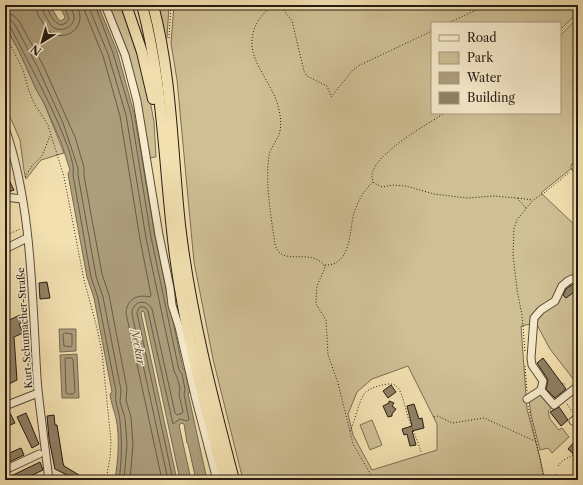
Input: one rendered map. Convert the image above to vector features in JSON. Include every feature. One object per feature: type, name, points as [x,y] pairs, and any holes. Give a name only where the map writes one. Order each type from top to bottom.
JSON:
[{"type":"highway","points":[[126,5],[148,74],[165,158]]},
{"type":"highway","points":[[142,5],[156,74],[171,227],[179,287],[195,364],[225,480]]},
{"type":"highway","points":[[153,5],[164,53],[168,83],[180,224],[189,286],[208,378],[234,480]]},
{"type":"street","points":[[105,5],[125,55],[138,101],[155,214],[172,305],[179,327],[216,480]]},
{"type":"street","name":"Kurt-Schumacher-Straße","points":[[5,128],[14,156],[20,183],[26,226],[38,393],[49,480]]},
{"type":"street","points":[[5,197],[22,199]]},
{"type":"street","points":[[5,249],[27,238]]},
{"type":"street","points":[[527,399],[541,390],[543,381],[532,365],[531,358],[535,316],[555,301],[562,286],[572,279],[578,279]]},
{"type":"street","points":[[541,390],[553,405],[578,386]]},
{"type":"street","points":[[5,406],[38,393]]},
{"type":"street","points":[[5,470],[39,454]]},
{"type":"path","points":[[169,41],[171,5]]},
{"type":"path","points":[[273,5],[257,21],[253,32],[252,43],[254,56],[274,92],[280,115],[280,132],[269,158],[269,198],[275,244],[278,251],[283,255],[290,257],[309,256],[320,261],[324,265],[330,265],[338,260],[345,252],[350,241],[353,215],[358,200],[373,182]]},
{"type":"path","points":[[280,5],[292,21],[304,71],[307,76],[327,86],[331,97],[356,68],[431,31]]},
{"type":"path","points":[[450,22],[487,5]]},
{"type":"path","points":[[561,32],[578,14]]},
{"type":"path","points":[[5,37],[23,70],[34,103],[48,125],[64,177],[84,280],[102,352],[111,441],[106,480]]},
{"type":"path","points":[[373,182],[372,176],[375,169],[387,153],[410,134],[443,114]]},
{"type":"path","points":[[20,183],[30,172],[32,166],[42,156],[50,135]]},
{"type":"path","points":[[524,351],[522,316],[514,264],[513,235],[516,222],[533,200],[577,169]]},
{"type":"path","points":[[373,182],[381,186],[406,186],[447,196],[474,198],[494,196],[533,200]]},
{"type":"path","points":[[517,198],[526,208]]},
{"type":"path","points":[[5,234],[7,235],[26,226]]},
{"type":"path","points":[[324,265],[324,269],[316,290],[316,303],[325,318],[328,356],[338,383],[350,432],[356,449],[374,480]]},
{"type":"path","points":[[525,364],[529,416],[537,442],[545,480]]},
{"type":"path","points":[[350,432],[355,422],[361,399],[365,393],[372,388],[393,384],[398,388],[405,404],[421,452]]},
{"type":"path","points":[[562,398],[576,419]]},
{"type":"path","points":[[434,417],[438,416],[452,423],[484,418],[537,442]]},
{"type":"path","points":[[558,466],[562,461],[573,455],[578,460]]},
{"type":"path","points":[[552,480],[557,473]]},
{"type":"path","points":[[64,474],[65,480],[70,480]]},
{"type":"green space","points":[[108,5],[122,5],[146,79],[154,122],[156,157],[148,158],[144,129]]},
{"type":"green space","points":[[158,5],[169,5],[167,38],[165,39]]},
{"type":"green space","points":[[174,5],[578,5],[578,12],[561,29],[561,22],[431,22],[431,114],[561,114],[561,35],[578,17],[578,163],[541,193],[578,228],[578,378],[574,380],[550,349],[536,323],[521,326],[527,409],[540,458],[544,480],[243,480],[213,359],[194,262],[177,80],[171,43]],"holes":[[[408,366],[437,424],[437,450],[372,470],[353,435],[348,414],[357,392],[372,379]]]},
{"type":"green space","points":[[5,26],[44,103],[64,153],[41,160],[26,179],[20,140],[5,105]]},
{"type":"green space","points":[[541,394],[552,408],[548,411],[550,419],[559,430],[562,428],[569,437],[552,453],[548,448],[540,450],[531,415],[529,400]]},
{"type":"green space","points":[[372,420],[382,445],[370,450],[360,425]]},
{"type":"water","name":"Neckar","points":[[5,5],[50,5],[58,19],[61,21],[65,17],[59,5],[98,5],[117,51],[134,113],[155,236],[183,369],[185,369],[190,392],[188,393],[207,480],[196,480],[184,424],[182,423],[179,425],[191,480],[180,480],[143,311],[141,312],[142,318],[177,480],[115,480],[118,449],[116,418],[110,397],[112,392],[94,298],[87,277],[68,174],[70,170],[61,142],[44,103],[5,26]]},
{"type":"water","points":[[59,329],[76,329],[76,351],[60,352]]},
{"type":"water","points":[[77,354],[79,398],[62,398],[60,355]]},
{"type":"building","points":[[5,172],[14,190],[8,192],[5,192]]},
{"type":"building","points":[[47,282],[50,298],[40,299],[39,283]]},
{"type":"building","points":[[573,284],[578,284],[578,289],[566,298],[563,295],[566,289]]},
{"type":"building","points":[[22,314],[25,321],[19,324],[23,333],[14,337],[17,380],[5,386],[5,322]]},
{"type":"building","points":[[543,358],[566,389],[555,398],[546,389],[548,380],[537,363]]},
{"type":"building","points":[[391,385],[396,392],[388,398],[383,391]]},
{"type":"building","points":[[389,401],[394,403],[392,406],[396,409],[392,416],[388,417],[383,406],[389,403]]},
{"type":"building","points":[[414,404],[419,419],[422,418],[424,428],[412,431],[416,445],[410,446],[407,434],[404,435],[402,429],[412,426],[407,406]]},
{"type":"building","points":[[559,407],[568,420],[561,426],[550,412]]},
{"type":"building","points":[[10,413],[15,423],[5,427],[5,415]]},
{"type":"building","points":[[26,413],[39,444],[32,448],[17,417]]},
{"type":"building","points":[[54,415],[64,466],[79,475],[77,480],[55,469],[49,439],[47,416]]},
{"type":"building","points":[[575,441],[578,444],[578,458],[568,449]]},
{"type":"building","points":[[21,448],[24,455],[5,464],[5,455]]},
{"type":"building","points":[[40,462],[43,470],[22,480],[5,480],[5,479]]}]
